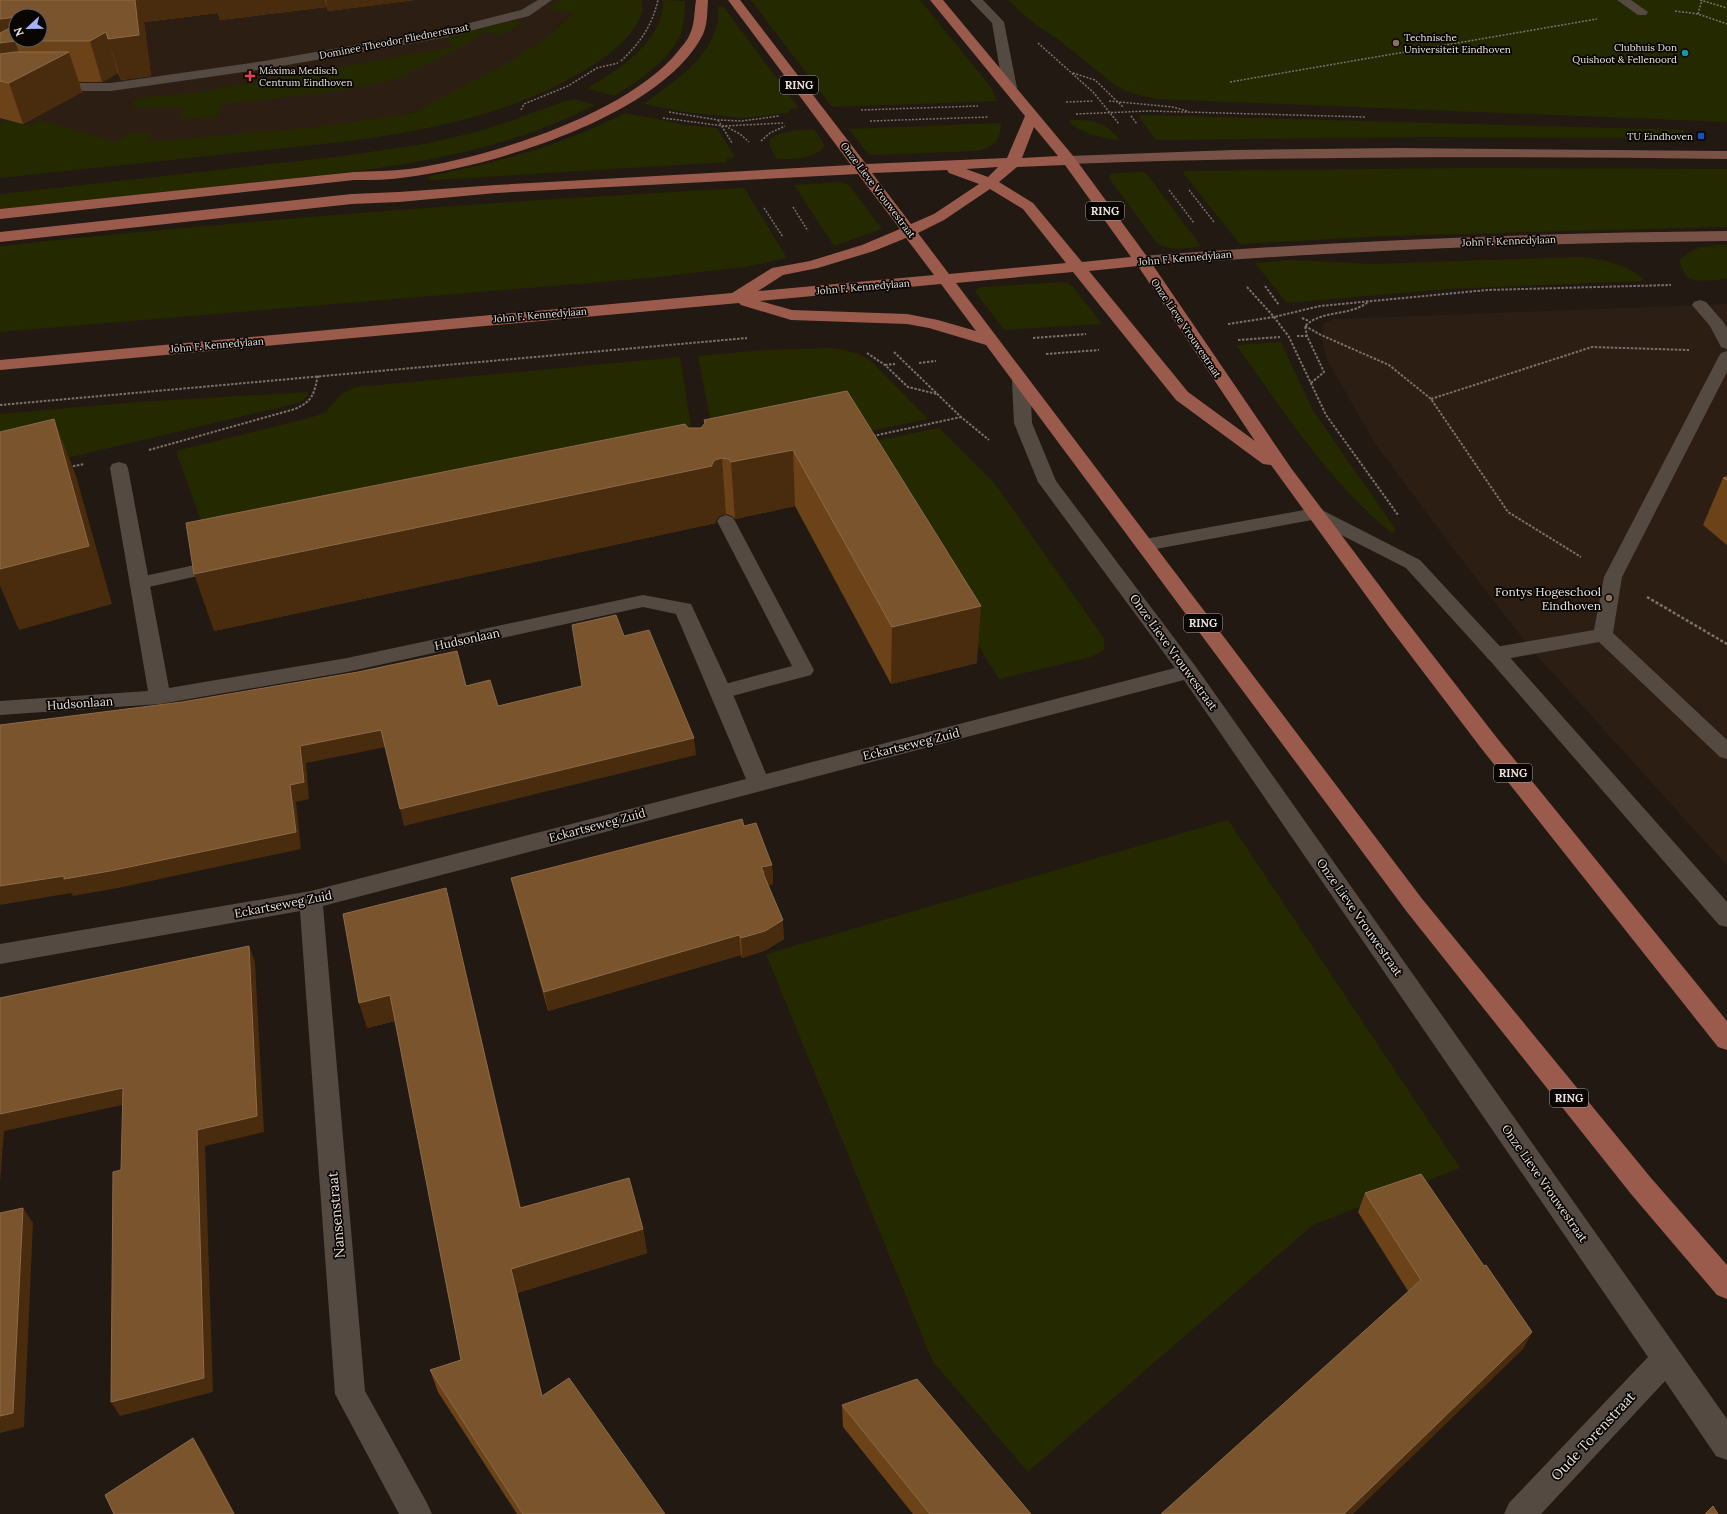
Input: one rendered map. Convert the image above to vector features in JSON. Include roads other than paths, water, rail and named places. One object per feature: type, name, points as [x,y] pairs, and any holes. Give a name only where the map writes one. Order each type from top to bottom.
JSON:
[{"type":"main road","points":[[0,214],[354,176],[408,173],[491,154],[539,140],[583,122],[621,104],[660,78],[680,60],[694,39],[700,27],[702,0]]},
{"type":"main road","name":"Onze Lieve Vrouwestraat","points":[[734,0],[992,340],[1021,381],[1415,906],[1641,1186],[1727,1286]]},
{"type":"main road","name":"Onze Lieve Vrouwestraat","points":[[936,0],[1069,160],[1142,261],[1315,514],[1489,743],[1727,1040]]},
{"type":"main road","points":[[735,299],[778,271],[828,261],[868,248],[909,232],[939,217],[990,183],[1012,163],[1032,116]]},
{"type":"main road","points":[[0,237],[352,199],[399,197],[512,188],[862,168],[942,166],[1143,156],[1282,153],[1621,152],[1727,155]]},
{"type":"main road","points":[[942,166],[990,183],[1010,193],[1028,206],[1182,396],[1284,470]]},
{"type":"main road","points":[[352,199],[408,173]]},
{"type":"main road","name":"John F. Kennedylaan","points":[[0,365],[1142,261],[1292,250],[1404,244],[1727,236]]},
{"type":"main road","points":[[735,299],[791,314],[907,319],[992,340]]},
{"type":"street","name":"Onze Lieve Vrouwestraat","points":[[976,0],[998,22],[1010,88]]},
{"type":"street","name":"Onze Lieve Vrouwestraat","points":[[1021,381],[1023,423],[1047,482],[1189,672],[1727,1445]]},
{"type":"street","points":[[119,468],[160,697]]},
{"type":"street","name":"Onze Lieve Vrouwestraat","points":[[1315,514],[1413,564],[1495,654],[1727,918]]},
{"type":"street","points":[[1145,545],[1315,514]]},
{"type":"street","name":"Hudsonlaan","points":[[0,708],[160,697],[347,666],[643,601],[684,609],[759,783]]},
{"type":"street","name":"Eckartseweg Zuid","points":[[0,954],[311,900],[1189,672]]},
{"type":"street","name":"Nansenstraat","points":[[311,900],[350,1394],[416,1514]]},
{"type":"street","name":"Oude Torenstraat","points":[[1520,1514],[1667,1358]]},
{"type":"lane","name":"Dominee Theodor Fliednerstraat","points":[[0,91],[29,87],[111,87],[264,65],[442,34],[525,13],[546,0]]},
{"type":"lane","points":[[1623,0],[1642,12]]},
{"type":"lane","points":[[1700,305],[1717,324],[1727,344]]},
{"type":"lane","points":[[1603,635],[1614,577],[1727,356]]},
{"type":"lane","points":[[721,692],[804,670],[726,520]]},
{"type":"lane","points":[[140,583],[240,561]]},
{"type":"lane","points":[[1495,654],[1603,635]]},
{"type":"lane","points":[[1603,635],[1727,752]]},
{"type":"place","name":"Technische Universiteit Eindhoven","points":[[1396,43]]},
{"type":"place","name":"Clubhuis Don Quishoot & Fellenoord","points":[[1685,53]]},
{"type":"place","name":"Máxima Medisch Centrum Eindhoven","points":[[250,76]]},
{"type":"place","name":"TU Eindhoven","points":[[1701,136]]},
{"type":"place","name":"Fontys Hogeschool Eindhoven","points":[[1609,598]]}]
